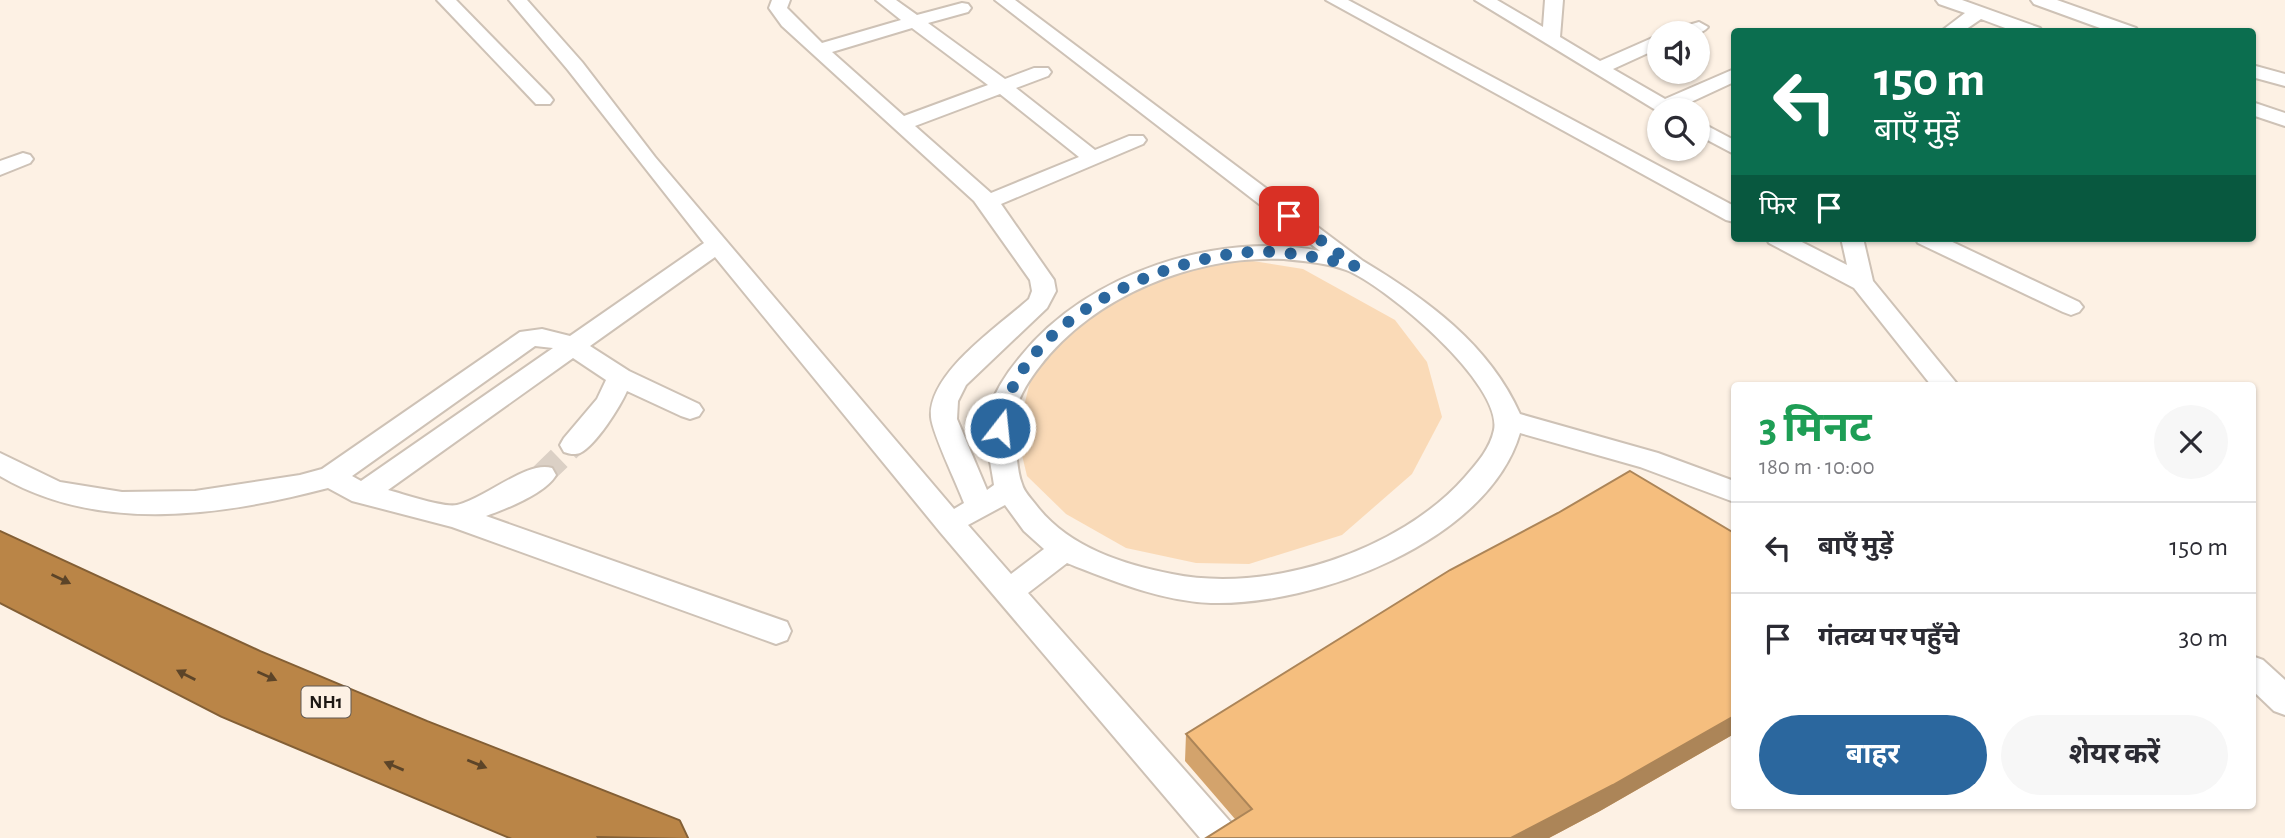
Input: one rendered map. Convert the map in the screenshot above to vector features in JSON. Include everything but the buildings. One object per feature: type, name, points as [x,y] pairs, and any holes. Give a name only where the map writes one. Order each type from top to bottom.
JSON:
[{"type":"highway","name":"NH1","points":[[5,567],[239,702],[570,838]]},
{"type":"highway","name":"NH1","points":[[5,567],[178,636],[357,716],[661,838]]},
{"type":"street","points":[[446,0],[543,100]]},
{"type":"street","points":[[518,0],[575,66],[648,161],[950,524],[1222,838]]},
{"type":"street","points":[[780,0],[778,8],[788,22],[988,202],[1042,280],[1044,291],[1038,303],[956,380],[945,401],[944,419],[979,507]]},
{"type":"street","points":[[885,0],[1002,86],[1092,157]]},
{"type":"street","points":[[1004,0],[1355,266],[1406,300],[1480,366],[1498,394],[1508,420],[1499,454],[1480,480],[1453,508],[1415,535],[1363,561],[1302,581],[1261,588],[1210,591],[1143,579],[1064,550],[1034,523],[1009,490],[1000,428],[1003,406],[1030,358],[1068,321],[1130,284],[1195,260],[1249,252],[1278,252],[1307,254],[1355,266]]},
{"type":"street","points":[[1335,0],[1731,213]]},
{"type":"street","points":[[1484,0],[1649,98]]},
{"type":"street","points":[[1551,40],[1554,0]]},
{"type":"street","points":[[1945,0],[2023,28]]},
{"type":"street","points":[[2040,0],[2119,28]]},
{"type":"street","points":[[817,50],[962,8]]},
{"type":"street","points":[[1955,28],[1979,12]]},
{"type":"street","points":[[1599,68],[1647,46]]},
{"type":"street","points":[[901,124],[1041,72]]},
{"type":"street","points":[[2256,72],[2285,80]]},
{"type":"street","points":[[1689,98],[1731,77]]},
{"type":"street","points":[[2256,109],[2285,120]]},
{"type":"street","points":[[1710,134],[1731,147]]},
{"type":"street","points":[[988,202],[1136,140]]},
{"type":"street","points":[[0,169],[23,159]]},
{"type":"street","points":[[1785,242],[1862,283],[1943,382]]},
{"type":"street","points":[[1853,242],[1862,283]]},
{"type":"street","points":[[1934,242],[2071,307]]},
{"type":"street","points":[[362,494],[718,244]]},
{"type":"street","points":[[0,463],[55,491],[117,503],[218,499],[281,491],[331,477],[522,342],[539,337],[573,346],[620,377],[690,410]]},
{"type":"street","points":[[573,445],[605,409],[615,393],[620,377]]},
{"type":"street","points":[[1508,420],[1648,460],[1731,491]]},
{"type":"street","points":[[456,517],[501,499],[542,475]]},
{"type":"street","points":[[331,477],[362,494],[456,517],[776,631]]},
{"type":"street","points":[[950,524],[1009,490]]},
{"type":"street","points":[[1009,592],[1064,550]]},
{"type":"street","points":[[2256,673],[2285,701]]},
{"type":"shaded area","points":[[1240,259],[1303,269],[1395,320],[1427,362],[1442,417],[1412,474],[1342,535],[1249,564],[1196,563],[1126,548],[1066,514],[1027,476],[1017,434],[1034,366],[1068,333],[1113,297],[1161,275]]},
{"type":"tunnel","points":[[542,475],[573,445]]},
{"type":"route","points":[[1000,428],[1003,406],[1030,358],[1068,321],[1130,284],[1195,260],[1249,252],[1307,254],[1355,266],[1289,216]]}]
